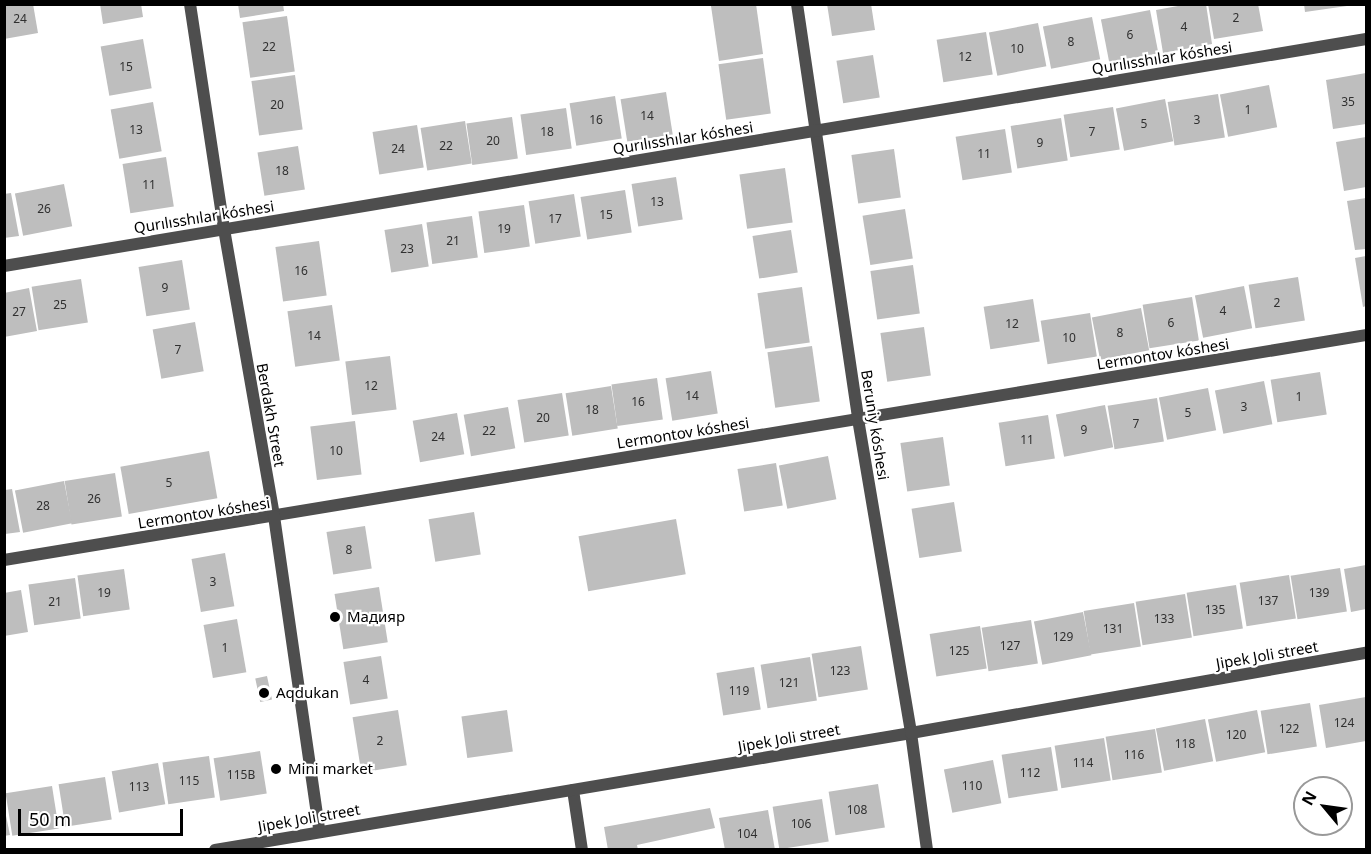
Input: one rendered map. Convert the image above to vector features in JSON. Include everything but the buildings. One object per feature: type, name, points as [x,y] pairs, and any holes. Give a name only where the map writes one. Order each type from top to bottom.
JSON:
[{"type":"street","name":"Berdakh Street","points":[[190,4],[224,229],[274,516],[319,831]]},
{"type":"street","name":"Beruniy kóshesi","points":[[797,4],[858,419],[911,733],[927,849]]},
{"type":"street","name":"Qurılısshılar kóshesi","points":[[4,266],[1366,39]]},
{"type":"street","name":"Lermontov kóshesi","points":[[4,560],[1366,335]]},
{"type":"street","name":"Jipek Joli street","points":[[215,849],[911,733],[1366,653]]},
{"type":"street","points":[[573,790],[582,849]]},
{"type":"place","name":"Мадияр","points":[[335,617]]},
{"type":"place","name":"Aqdukan","points":[[264,693]]},
{"type":"place","name":"Mini market","points":[[276,769]]}]
